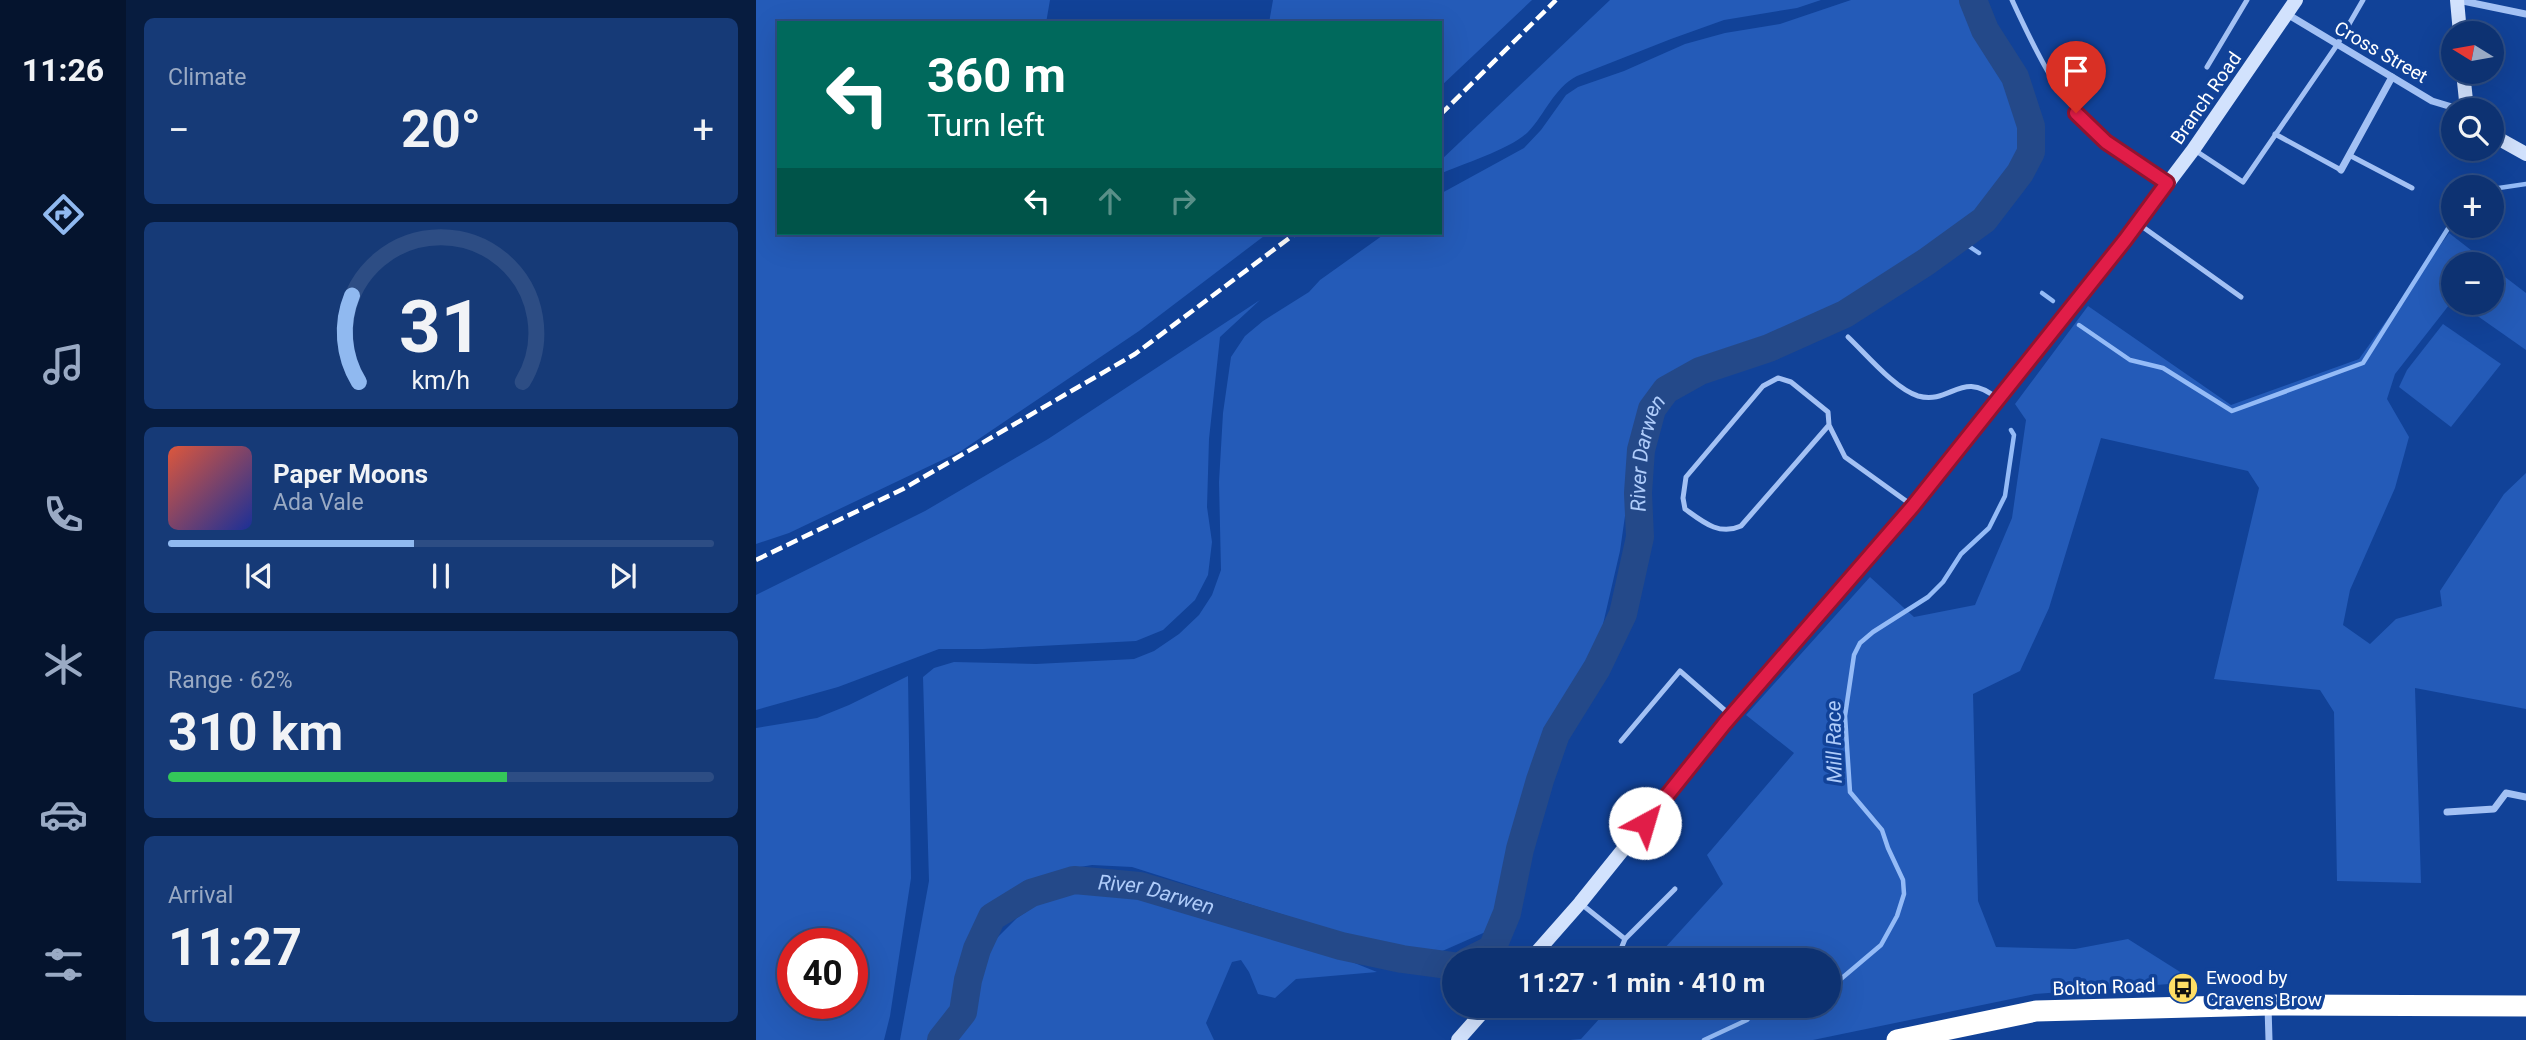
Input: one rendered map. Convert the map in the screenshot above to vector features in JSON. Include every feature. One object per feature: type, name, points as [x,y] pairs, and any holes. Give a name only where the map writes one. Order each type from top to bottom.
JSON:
[{"type":"highway","name":"Bolton Road","points":[[1897,1040],[2036,1012],[2268,1005],[2526,1006]]},
{"type":"street","name":"Branch Road","points":[[1540,948],[1731,716],[1913,506],[2193,150],[2296,0]]},
{"type":"street","points":[[2459,21],[2458,0],[2526,14]]},
{"type":"street","name":"Cross Street","points":[[2287,14],[2432,101],[2441,104]]},
{"type":"street","points":[[2341,170],[2392,77]]},
{"type":"street","points":[[2504,142],[2526,154]]},
{"type":"street","points":[[2447,812],[2494,809],[2506,793],[2526,797]]},
{"type":"street","points":[[2268,1005],[2269,1040]]},
{"type":"street","points":[[1458,1040],[1477,1018]]},
{"type":"lane","points":[[2012,0],[2048,75],[2069,105],[2106,142],[2167,183]]},
{"type":"lane","points":[[2207,66],[2247,0]]},
{"type":"lane","points":[[2193,150],[2243,182],[2337,45],[2363,0]]},
{"type":"lane","points":[[2275,134],[2341,170]]},
{"type":"lane","points":[[2349,155],[2412,188]]},
{"type":"lane","points":[[2137,223],[2241,297]]},
{"type":"lane","points":[[1848,337],[1905,391],[1930,398],[1970,386],[1985,388],[1998,399]]},
{"type":"lane","points":[[1829,425],[1741,526],[1731,531],[1720,530],[1685,509],[1683,498],[1686,478],[1763,386],[1778,378],[1791,382],[1828,412],[1829,425],[1844,457],[1913,506]]},
{"type":"lane","points":[[1621,741],[1680,671],[1731,716]]},
{"type":"lane","points":[[1621,948],[1625,939],[1675,889]]},
{"type":"lane","points":[[1580,903],[1625,939]]},
{"type":"shaded area","points":[[756,0],[1050,0],[1046,21],[777,21],[777,235],[1265,235],[1139,331],[961,451],[789,533],[756,544]]},
{"type":"shaded area","points":[[1273,0],[1532,0],[1442,85],[1442,21],[1269,21]]},
{"type":"shaded area","points":[[1610,0],[1821,0],[1797,8],[1724,20],[1577,76],[1562,88],[1534,125],[1520,138],[1499,150],[1442,173],[1442,159]]},
{"type":"shaded area","points":[[1851,0],[1967,0],[2010,80],[2025,133],[2023,154],[2012,178],[1989,204],[1838,311],[1708,361],[1669,381],[1650,403],[1637,432],[1620,551],[1600,637],[1542,737],[1525,785],[1506,878],[1490,930],[1449,948],[1442,948],[1442,951],[1431,956],[1363,940],[1132,867],[1092,865],[1061,870],[1030,882],[988,909],[963,956],[955,981],[953,1009],[927,1040],[900,1040],[929,881],[923,677],[934,668],[954,662],[1036,664],[1134,659],[1154,651],[1179,634],[1199,615],[1212,595],[1221,570],[1219,482],[1223,413],[1231,357],[1245,336],[1263,321],[1309,292],[1320,280],[1383,235],[1442,235],[1442,193],[1524,148],[1541,130],[1566,95],[1578,87],[1624,71],[1685,44],[1725,33],[1780,24]]},
{"type":"shaded area","points":[[2445,238],[2455,238],[2474,252],[2441,252],[2441,315],[2395,374],[2387,399],[2409,437],[2395,488],[2350,590],[2343,625],[2370,644],[2396,619],[2442,606],[2440,591],[2504,494],[2526,473],[2526,709],[2415,688],[2421,883],[2337,881],[2334,712],[2320,690],[2214,679],[2259,488],[2248,471],[2101,438],[2049,608],[2020,671],[1973,694],[1978,901],[1996,947],[2075,949],[2128,939],[2196,982],[2035,994],[1813,1040],[1570,1040],[1581,1039],[1600,1018],[1841,1018],[1841,948],[1665,948],[1723,884],[1707,855],[1794,753],[1746,715],[1870,577],[1914,617],[1975,605],[2012,518],[2026,420],[2015,404],[2088,306],[2231,405],[2359,359]]},
{"type":"shaded area","points":[[2504,276],[2526,293],[2526,350],[2476,315],[2504,315]]},
{"type":"shaded area","points":[[1260,300],[1220,337],[1209,439],[1207,507],[1212,542],[1208,575],[1195,600],[1163,630],[1136,641],[939,649],[838,687],[756,710],[756,595],[925,511],[1048,439]]},
{"type":"shaded area","points":[[2443,324],[2501,364],[2451,427],[2399,387],[2407,370]]},
{"type":"shaded area","points":[[908,676],[911,878],[884,1040],[756,1040],[756,728],[817,718]]},
{"type":"shaded area","points":[[1128,893],[1302,942],[1377,972],[1296,979],[1275,998],[1258,994],[1241,960],[1232,962],[1206,1023],[1214,1040],[949,1040],[970,1012],[981,965],[996,939],[1017,918],[1042,901],[1068,894]]},
{"type":"waterway","name":"River Darwen","points":[[1492,948],[1507,913],[1520,849],[1556,734],[1597,668],[1623,614],[1640,537],[1638,493],[1641,450],[1652,409],[1666,390],[1700,371],[1769,348],[1845,314],[1926,262],[1984,220],[2020,173],[2031,152],[2031,126],[2015,77],[1985,30],[1973,0]]},
{"type":"waterway","points":[[2504,187],[2526,184]]},
{"type":"waterway","points":[[2079,325],[2130,360],[2163,368],[2232,411],[2363,363],[2442,238]]},
{"type":"waterway","points":[[1958,239],[1979,253]]},
{"type":"waterway","points":[[2042,293],[2053,301]]},
{"type":"waterway","name":"Mill Race","points":[[1841,979],[1881,945],[1897,916],[1904,894],[1903,880],[1882,830],[1850,792],[1845,716],[1854,655],[1860,643],[1873,632],[1928,597],[1943,582],[1961,554],[1989,528],[2005,496],[2014,435],[2011,430]]},
{"type":"waterway","name":"River Darwen","points":[[941,1040],[963,1012],[977,949],[992,917],[1031,893],[1074,880],[1140,886],[1341,946],[1442,964]]},
{"type":"waterway","name":"Mill Race","points":[[1704,1040],[1749,1018]]},
{"type":"railway","points":[[1442,113],[1556,0]]},
{"type":"railway","points":[[756,560],[903,489],[1135,354],[1293,235]]},
{"type":"place","name":"Ewood by Cravens Brow","points":[[2183,988]]},
{"type":"route","points":[[1645,823],[1725,723],[1913,506],[2125,240],[2167,183],[2106,142],[2076,113]]}]
